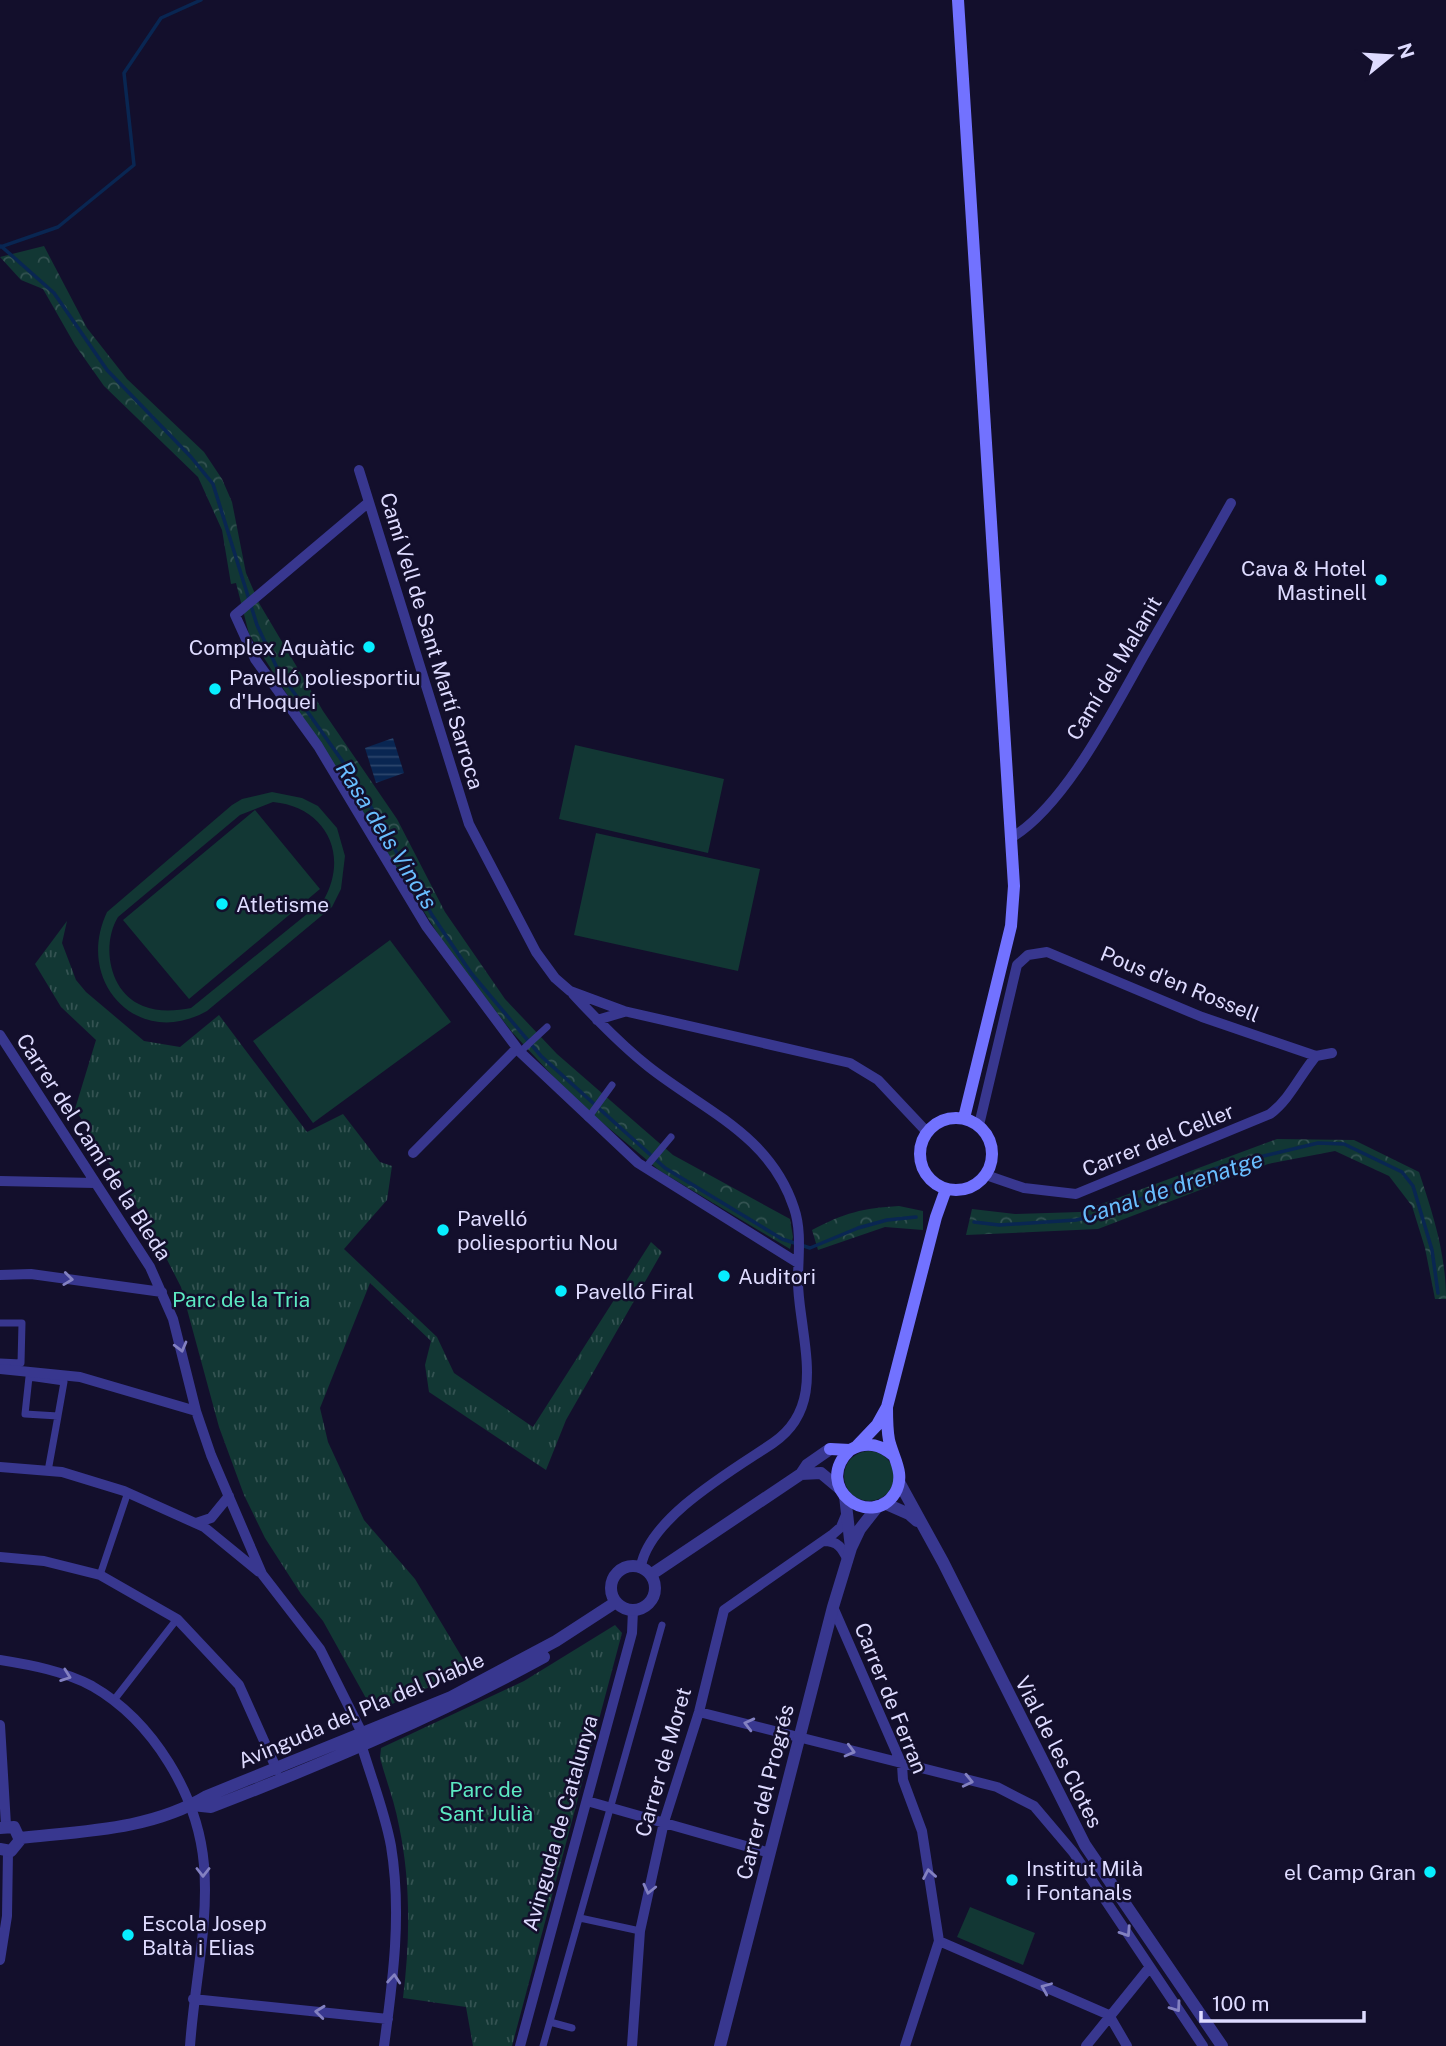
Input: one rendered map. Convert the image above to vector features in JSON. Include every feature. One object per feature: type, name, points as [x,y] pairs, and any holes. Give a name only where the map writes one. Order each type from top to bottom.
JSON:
[{"type":"main road","points":[[958,0],[1014,886],[1011,926],[964,1118]]},
{"type":"main road","points":[[949,1117],[964,1118],[979,1125],[992,1148],[992,1162],[986,1175],[975,1185],[960,1191],[946,1189],[931,1181],[919,1160],[920,1144],[926,1131],[949,1117]]},
{"type":"main road","points":[[887,1407],[888,1437],[898,1464],[900,1482],[891,1498],[881,1504],[860,1506],[842,1492],[837,1471],[854,1448],[877,1425],[887,1407],[936,1217],[946,1189]]},
{"type":"main road","points":[[830,1449],[877,1445],[894,1456]]},
{"type":"street","name":"Camí Vell de Sant Martí Sarroca","points":[[359,470],[469,824],[536,952],[555,978],[570,991]]},
{"type":"street","points":[[369,502],[235,615],[255,659],[318,746],[426,926],[518,1050],[588,1118],[645,1168],[798,1263]]},
{"type":"street","name":"Camí del Malanit","points":[[1011,838],[1025,830],[1043,811],[1084,757],[1231,503]]},
{"type":"street","name":"Pous d'en Rossell","points":[[979,1125],[1017,965],[1028,956],[1047,952],[1202,1017],[1316,1056],[1332,1053]]},
{"type":"street","points":[[570,991],[625,1012],[850,1063],[878,1080],[926,1131]]},
{"type":"street","points":[[570,991],[608,1032],[649,1067],[764,1151],[782,1178],[795,1209],[799,1230],[798,1263],[809,1386],[800,1416],[788,1433],[701,1493],[663,1525],[643,1553],[646,1570],[656,1588],[652,1601],[624,1607],[611,1589],[615,1575],[626,1566],[646,1570],[801,1474],[807,1465],[830,1449]]},
{"type":"street","points":[[594,1017],[610,1006]]},
{"type":"street","points":[[594,1017],[625,1012]]},
{"type":"street","points":[[608,1032],[625,1012]]},
{"type":"street","points":[[413,1153],[518,1050],[547,1027]]},
{"type":"street","name":"Carrer del Camí de la Bleda","points":[[1,1041],[150,1267],[181,1346],[196,1411],[262,1574],[320,1649],[362,1733]]},
{"type":"street","name":"Carrer del Celler","points":[[986,1175],[1024,1188],[1076,1194],[1270,1114],[1287,1100],[1297,1079],[1316,1056]]},
{"type":"street","points":[[588,1118],[612,1086]]},
{"type":"street","points":[[645,1168],[671,1137]]},
{"type":"street","points":[[0,1181],[95,1183]]},
{"type":"street","points":[[0,1275],[31,1274],[162,1292]]},
{"type":"street","points":[[0,1323],[22,1323],[22,1363],[0,1362]]},
{"type":"street","points":[[0,1368],[80,1377],[196,1411]]},
{"type":"street","points":[[48,1471],[58,1416],[64,1382],[29,1377],[25,1414],[58,1416]]},
{"type":"street","points":[[0,1467],[48,1471],[92,1479],[128,1492],[196,1523],[262,1574]]},
{"type":"street","points":[[801,1474],[821,1473],[842,1492]]},
{"type":"street","name":"Vial de les Clotes","points":[[900,1482],[1085,1845],[1222,2046]]},
{"type":"street","points":[[100,1575],[128,1492]]},
{"type":"street","name":"Carrer del Progrés","points":[[842,1492],[847,1512],[849,1554]]},
{"type":"street","points":[[196,1523],[211,1518],[229,1496]]},
{"type":"street","name":"Carrer del Progrés","points":[[720,2046],[833,1607],[849,1554],[860,1529],[881,1504]]},
{"type":"street","name":"Vial de les Clotes","points":[[881,1504],[909,1514],[928,1533]]},
{"type":"street","name":"Carrer de Moret","points":[[632,2046],[640,1931],[664,1822],[698,1712],[724,1610],[841,1527],[847,1512]]},
{"type":"street","points":[[823,1541],[833,1541],[849,1554]]},
{"type":"street","points":[[0,1557],[44,1561],[100,1575],[177,1619],[239,1685],[277,1770]]},
{"type":"street","name":"Avinguda del Pla del Diable","points":[[19,1839],[124,1826],[192,1805],[208,1796],[451,1697],[624,1607]]},
{"type":"street","name":"Avinguda del Pla del Diable","points":[[192,1805],[211,1807],[362,1747],[457,1704],[563,1646],[624,1607]]},
{"type":"street","name":"Avinguda de Catalunya","points":[[520,2046],[632,1633],[624,1607]]},
{"type":"street","name":"Carrer de Ferran","points":[[833,1607],[902,1765],[903,1780],[922,1831],[939,1941],[905,2046]]},
{"type":"street","points":[[114,1700],[177,1619]]},
{"type":"street","points":[[543,2046],[662,1625]]},
{"type":"street","points":[[0,1660],[60,1674],[90,1685],[114,1700],[170,1764],[192,1805],[204,1865],[190,2046]]},
{"type":"street","points":[[698,1712],[997,1787],[1034,1805],[1073,1852],[1203,2046]]},
{"type":"street","points":[[0,1725],[3,1826],[18,1832],[19,1839],[16,1847],[4,1850],[7,1916],[0,1959]]},
{"type":"street","points":[[362,1747],[391,1846],[396,1921],[394,1982],[384,2046]]},
{"type":"street","points":[[587,1801],[770,1853]]},
{"type":"street","points":[[580,1917],[640,1931]]},
{"type":"street","points":[[939,1941],[1109,2015],[1127,2046]]},
{"type":"street","points":[[1086,2046],[1149,1968]]},
{"type":"street","points":[[193,1999],[388,2019]]},
{"type":"street","points":[[550,2022],[572,2028]]},
{"type":"green space","points":[[44,246],[87,328],[127,379],[204,452],[222,479],[232,502],[246,573],[259,603],[323,711],[397,819],[445,912],[505,999],[557,1054],[673,1155],[790,1219],[793,1237],[790,1249],[660,1171],[574,1099],[512,1032],[450,953],[249,634],[236,583],[231,584],[222,530],[198,477],[104,386],[75,345],[43,289],[21,280],[0,257]]},
{"type":"green space","points":[[575,745],[724,779],[708,853],[559,819]]},
{"type":"green space","points":[[272,792],[302,798],[318,806],[337,828],[345,856],[341,889],[332,907],[207,1011],[182,1021],[158,1022],[136,1015],[119,1002],[106,984],[99,962],[99,938],[107,912],[242,799]],"holes":[[[273,802],[307,813],[319,823],[328,836],[334,867],[331,884],[323,901],[191,1008],[155,1009],[131,1000],[122,991],[111,967],[110,941],[118,917],[240,815]]]},
{"type":"green space","name":"Atletisme","points":[[255,810],[320,889],[189,999],[123,920]]},
{"type":"green space","points":[[596,833],[760,869],[738,971],[574,935]]},
{"type":"green space","name":"Parc de la Tria","points":[[67,921],[62,943],[76,980],[86,992],[144,1041],[180,1047],[219,1015],[307,1132],[343,1114],[380,1162],[392,1166],[387,1200],[344,1249],[437,1337],[454,1373],[533,1427],[651,1242],[662,1252],[566,1420],[546,1470],[429,1392],[425,1365],[431,1341],[370,1283],[320,1408],[328,1442],[364,1520],[415,1579],[469,1669],[392,1704],[372,1709],[323,1621],[301,1594],[265,1538],[244,1495],[219,1427],[181,1287],[155,1236],[75,1109],[96,1040],[61,1007],[35,964]]},
{"type":"green space","points":[[390,940],[451,1022],[313,1123],[253,1041]]},
{"type":"green space","points":[[1277,1139],[1354,1140],[1419,1172],[1441,1250],[1446,1299],[1435,1299],[1425,1248],[1412,1206],[1389,1176],[1335,1151],[1268,1164],[1098,1229],[966,1235],[972,1209],[1015,1214],[1080,1212]]},
{"type":"green space","points":[[899,1206],[923,1211],[923,1230],[885,1227],[818,1250],[812,1230],[854,1212]]},
{"type":"green space","points":[[869,1451],[887,1458],[894,1476],[887,1494],[869,1501],[851,1494],[844,1476],[851,1458]]},
{"type":"green space","name":"Parc de Sant Julià","points":[[615,1625],[622,1633],[512,2046],[473,2046],[466,2007],[403,1998],[408,1934],[406,1869],[397,1817],[380,1758],[381,1748],[524,1681]]},
{"type":"green space","points":[[970,1907],[1035,1933],[1023,1965],[957,1937]]},
{"type":"water","points":[[393,738],[404,773],[376,783],[365,748]]},
{"type":"waterway","points":[[0,247],[58,227],[134,165],[124,73],[161,18],[201,0]]},
{"type":"waterway","name":"Rasa dels Vinots","points":[[1,246],[54,293],[107,370],[191,457],[213,484],[257,625],[278,670],[355,779],[432,915],[471,973],[541,1056],[665,1168],[782,1239],[810,1248],[858,1228],[887,1220],[916,1217]]},
{"type":"waterway","name":"Canal de drenatge","points":[[974,1222],[999,1225],[1076,1220],[1107,1213],[1202,1173],[1234,1163],[1318,1143],[1344,1144],[1402,1172],[1413,1186],[1432,1250],[1438,1293]]},
{"type":"place","name":"Cava & Hotel Mastinell","points":[[1381,580]]},
{"type":"place","name":"Complex Aquàtic","points":[[369,647]]},
{"type":"place","name":"Pavelló poliesportiu d'Hoquei","points":[[215,689]]},
{"type":"place","name":"Atletisme","points":[[222,904]]},
{"type":"place","name":"Pavelló poliesportiu Nou","points":[[443,1230]]},
{"type":"place","name":"Auditori","points":[[724,1276]]},
{"type":"place","name":"Pavelló Firal","points":[[561,1291]]},
{"type":"place","name":"el Camp Gran","points":[[1430,1872]]},
{"type":"place","name":"Institut Milà i Fontanals","points":[[1012,1880]]},
{"type":"place","name":"Escola Josep Baltà i Elias","points":[[128,1935]]}]
